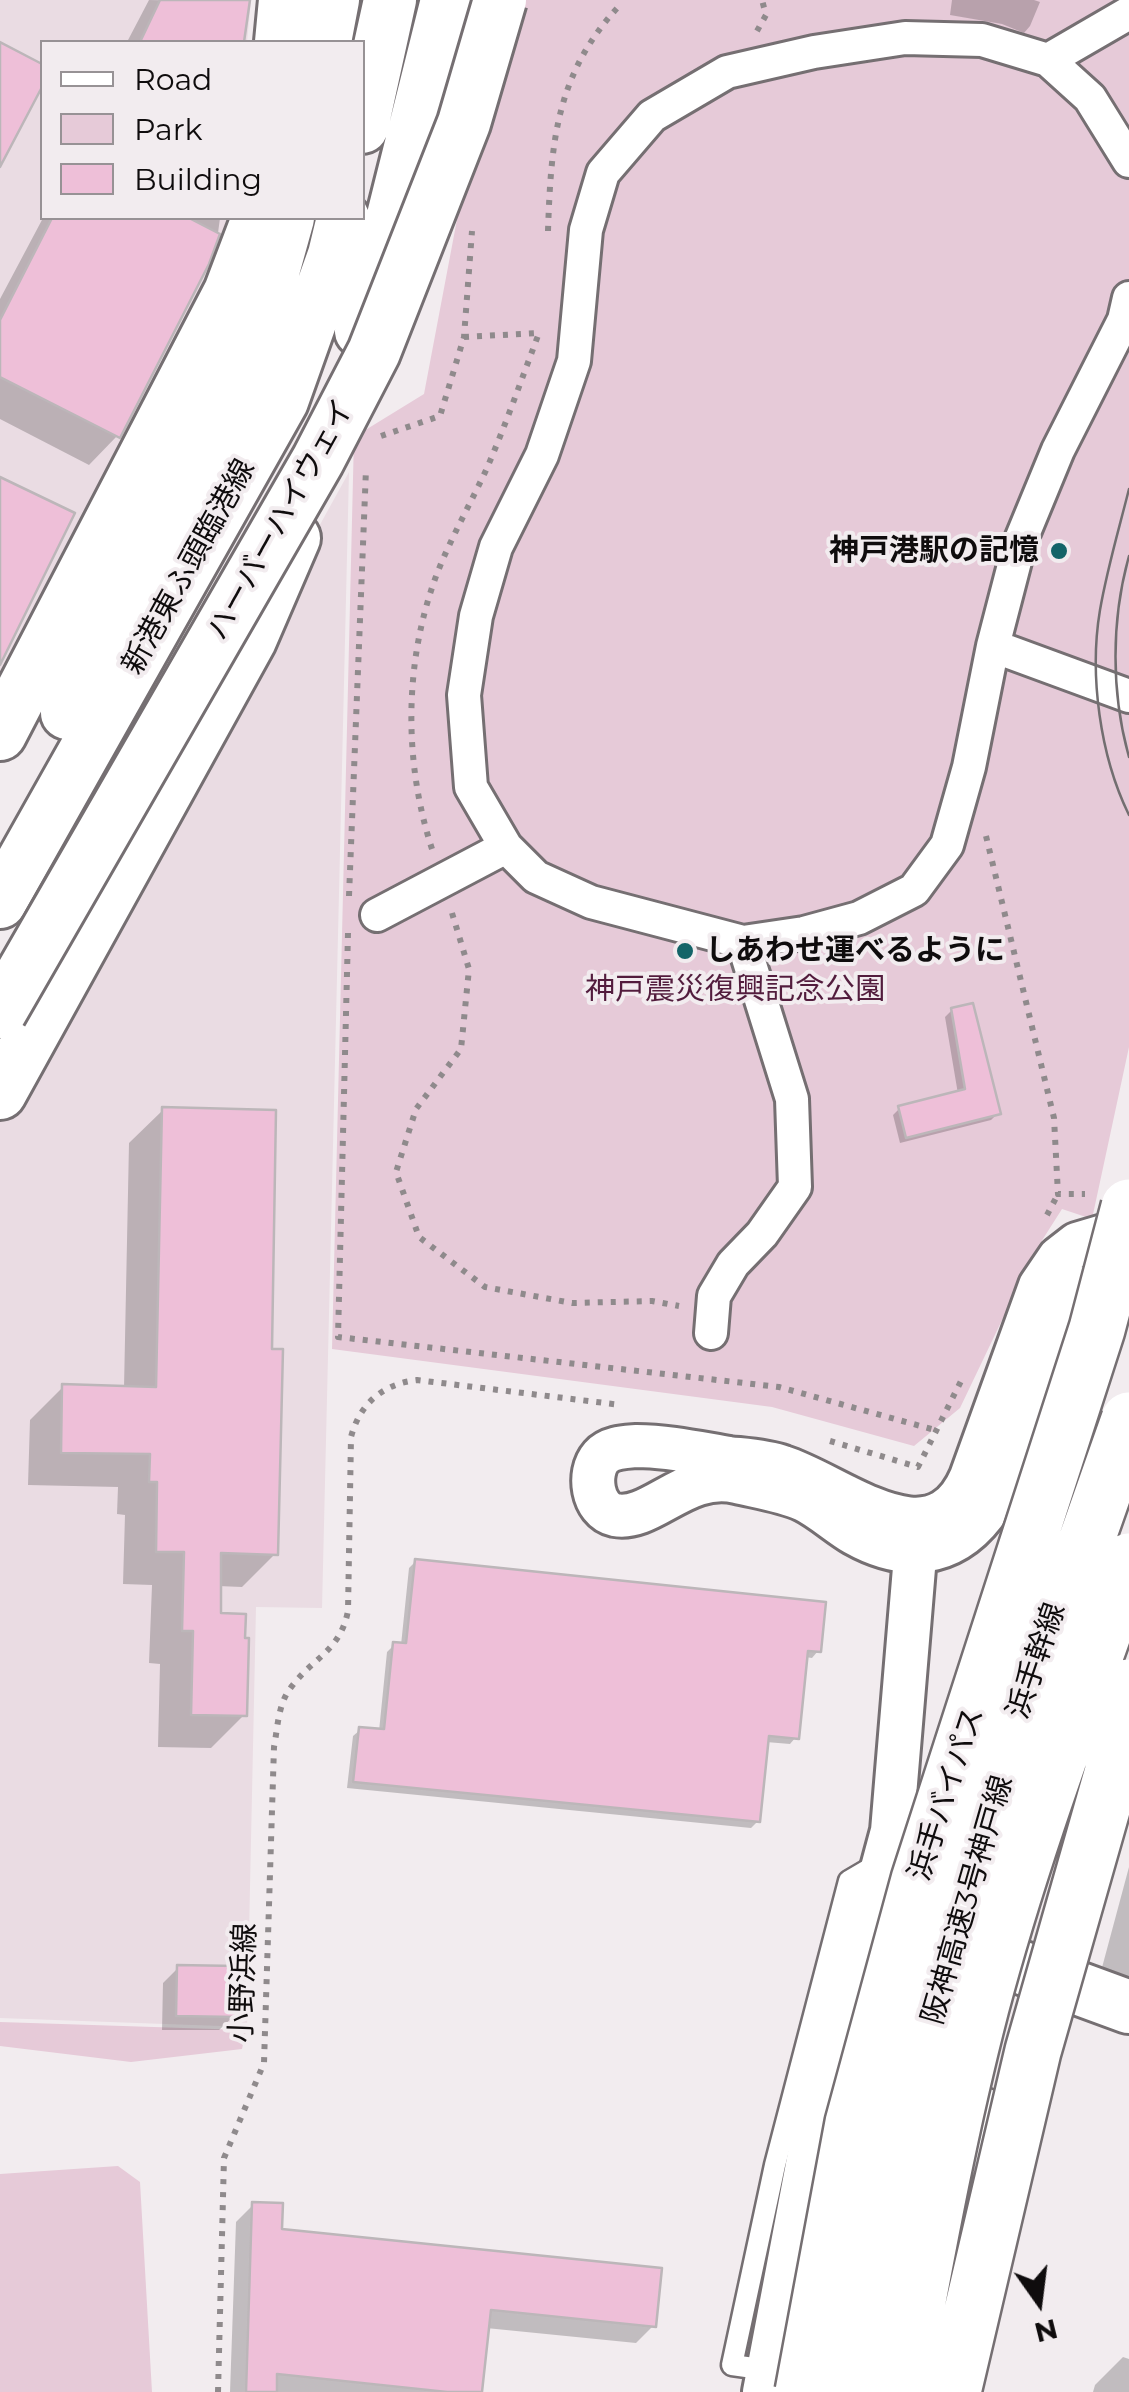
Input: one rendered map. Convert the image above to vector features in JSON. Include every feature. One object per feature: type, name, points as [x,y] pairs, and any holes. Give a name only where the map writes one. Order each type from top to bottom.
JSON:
[{"type":"main road","name":"浜手バイパス","points":[[779,2385],[919,1880],[1097,1329],[1111,1201]]},
{"type":"main road","name":"浜手幹線","points":[[830,2392],[864,2204],[940,1938],[1129,1394]]},
{"type":"main road","name":"阪神高速3号神戸線","points":[[851,2392],[893,2170],[986,1823],[1129,1420]]},
{"type":"main road","name":"阪神高速3号神戸線","points":[[900,2392],[948,2142],[982,2003],[1051,1783],[1129,1561]]},
{"type":"main road","points":[[938,2392],[1002,1962],[1129,1595]]},
{"type":"main road","points":[[953,2392],[1033,2051],[1112,1774],[1129,1687]]},
{"type":"street","points":[[280,40],[285,0]]},
{"type":"street","points":[[325,40],[333,0]]},
{"type":"street","points":[[365,113],[390,0]]},
{"type":"street","points":[[0,1093],[250,640],[295,534],[355,442],[378,272],[446,0]]},
{"type":"street","name":"ハーバーハイウェイ","points":[[0,968],[302,444],[352,349],[442,119],[477,0]]},
{"type":"street","name":"ハーバーハイウェイ","points":[[0,1012],[308,477],[374,352],[464,123],[500,0]]},
{"type":"street","points":[[1048,60],[1129,13]]},
{"type":"street","points":[[1129,162],[1090,98],[1048,60],[982,40],[905,38],[814,52],[727,72],[652,116],[603,173],[586,230],[574,361],[542,454],[496,547],[476,616],[464,696],[471,788],[506,846],[536,877],[591,902],[744,942],[804,933],[858,918],[914,890],[947,845],[969,767],[1020,542],[1058,450],[1124,320],[1129,298]]},
{"type":"street","points":[[0,734],[230,292],[258,220]]},
{"type":"street","points":[[0,855],[71,704],[231,395],[261,316],[287,220]]},
{"type":"street","name":"新港東ふ頭臨港線","points":[[0,902],[282,401],[334,255],[343,220]]},
{"type":"street","points":[[994,646],[1129,696]]},
{"type":"street","points":[[358,917],[442,882],[506,846]]},
{"type":"street","points":[[711,1333],[714,1296],[732,1264],[762,1234],[795,1186],[792,1099],[744,942]]},
{"type":"street","points":[[1129,1238],[1104,1236],[1077,1244],[1059,1258],[1040,1286],[962,1497],[926,1533],[892,1550],[858,1536],[804,1500],[731,1480],[692,1483],[636,1514],[613,1515],[601,1507],[594,1490],[594,1471],[600,1458],[614,1449],[653,1446],[780,1466],[902,1519],[926,1533],[936,1550],[969,1534],[984,1514],[1058,1303],[1088,1286],[1129,1284]]},
{"type":"street","points":[[779,2385],[818,2108],[892,1831],[926,1533]]},
{"type":"street","points":[[940,1938],[1129,2007]]},
{"type":"path","points":[[754,38],[766,15],[762,0]]},
{"type":"path","points":[[548,240],[550,164],[558,112],[572,73],[594,33],[619,6]]},
{"type":"path","points":[[541,314],[539,333],[488,465],[435,579],[414,659],[411,729],[419,811],[469,969],[461,1049],[416,1109],[396,1172],[419,1237],[484,1287],[572,1303],[652,1301],[687,1308],[711,1333]]},
{"type":"path","points":[[539,333],[464,337],[440,416],[355,442],[358,917],[338,1337],[779,1388],[935,1430]]},
{"type":"path","points":[[969,767],[1054,1118],[1058,1194],[1111,1201]]},
{"type":"path","points":[[719,1368],[721,1379]]},
{"type":"path","name":"小野浜線","points":[[218,2392],[224,2158],[264,2062],[274,1747]]},
{"type":"shaded area","points":[[0,0],[251,0],[247,40],[40,40],[40,220],[226,220],[210,277],[0,683]]},
{"type":"shaded area","points":[[349,472],[322,1608],[256,1607],[247,2027],[0,2018],[0,1106]]},
{"type":"green space","name":"神戸震災復興記念公園","points":[[521,0],[1129,0],[1129,1047],[1092,1219],[1062,1209],[1034,1253],[960,1408],[914,1446],[772,1407],[332,1349],[354,437],[424,394],[462,193]]},
{"type":"green space","points":[[0,2022],[246,2030],[242,2049],[131,2062],[0,2046]]},
{"type":"green space","points":[[118,2166],[140,2182],[152,2392],[0,2392],[0,2174]]},
{"type":"building","points":[[160,0],[250,0],[244,40],[141,40]]},
{"type":"building","points":[[0,42],[40,63],[40,91],[0,167]]},
{"type":"building","points":[[51,220],[193,220],[220,234],[209,264],[120,438],[0,377],[0,320]]},
{"type":"building","points":[[0,477],[75,513],[0,665]]},
{"type":"building","points":[[973,1003],[1001,1114],[906,1138],[898,1106],[965,1089],[951,1008]]},
{"type":"building","points":[[162,1107],[276,1110],[272,1349],[283,1349],[278,1555],[221,1553],[221,1613],[246,1614],[247,1716],[191,1715],[193,1631],[182,1631],[184,1552],[156,1552],[157,1482],[149,1482],[150,1454],[61,1453],[62,1384],[156,1387]]},
{"type":"building","points":[[415,1559],[826,1602],[821,1652],[808,1651],[799,1739],[769,1736],[760,1822],[353,1782],[359,1727],[384,1729],[393,1642],[406,1643]]},
{"type":"building","points":[[177,1965],[237,1966],[236,2017],[176,2016]]},
{"type":"building","points":[[252,2202],[283,2203],[282,2229],[662,2268],[656,2327],[491,2310],[482,2392],[447,2392],[277,2374],[277,2392],[246,2392]]},
{"type":"tram line","points":[[1129,489],[1103,595],[1096,661],[1104,741],[1129,815]]},
{"type":"tram line","points":[[1129,556],[1119,605],[1115,656],[1119,708],[1129,757]]},
{"type":"place","name":"神戸港駅の記憶","points":[[1059,551]]},
{"type":"place","name":"しあわせ運べるように","points":[[685,951]]}]
